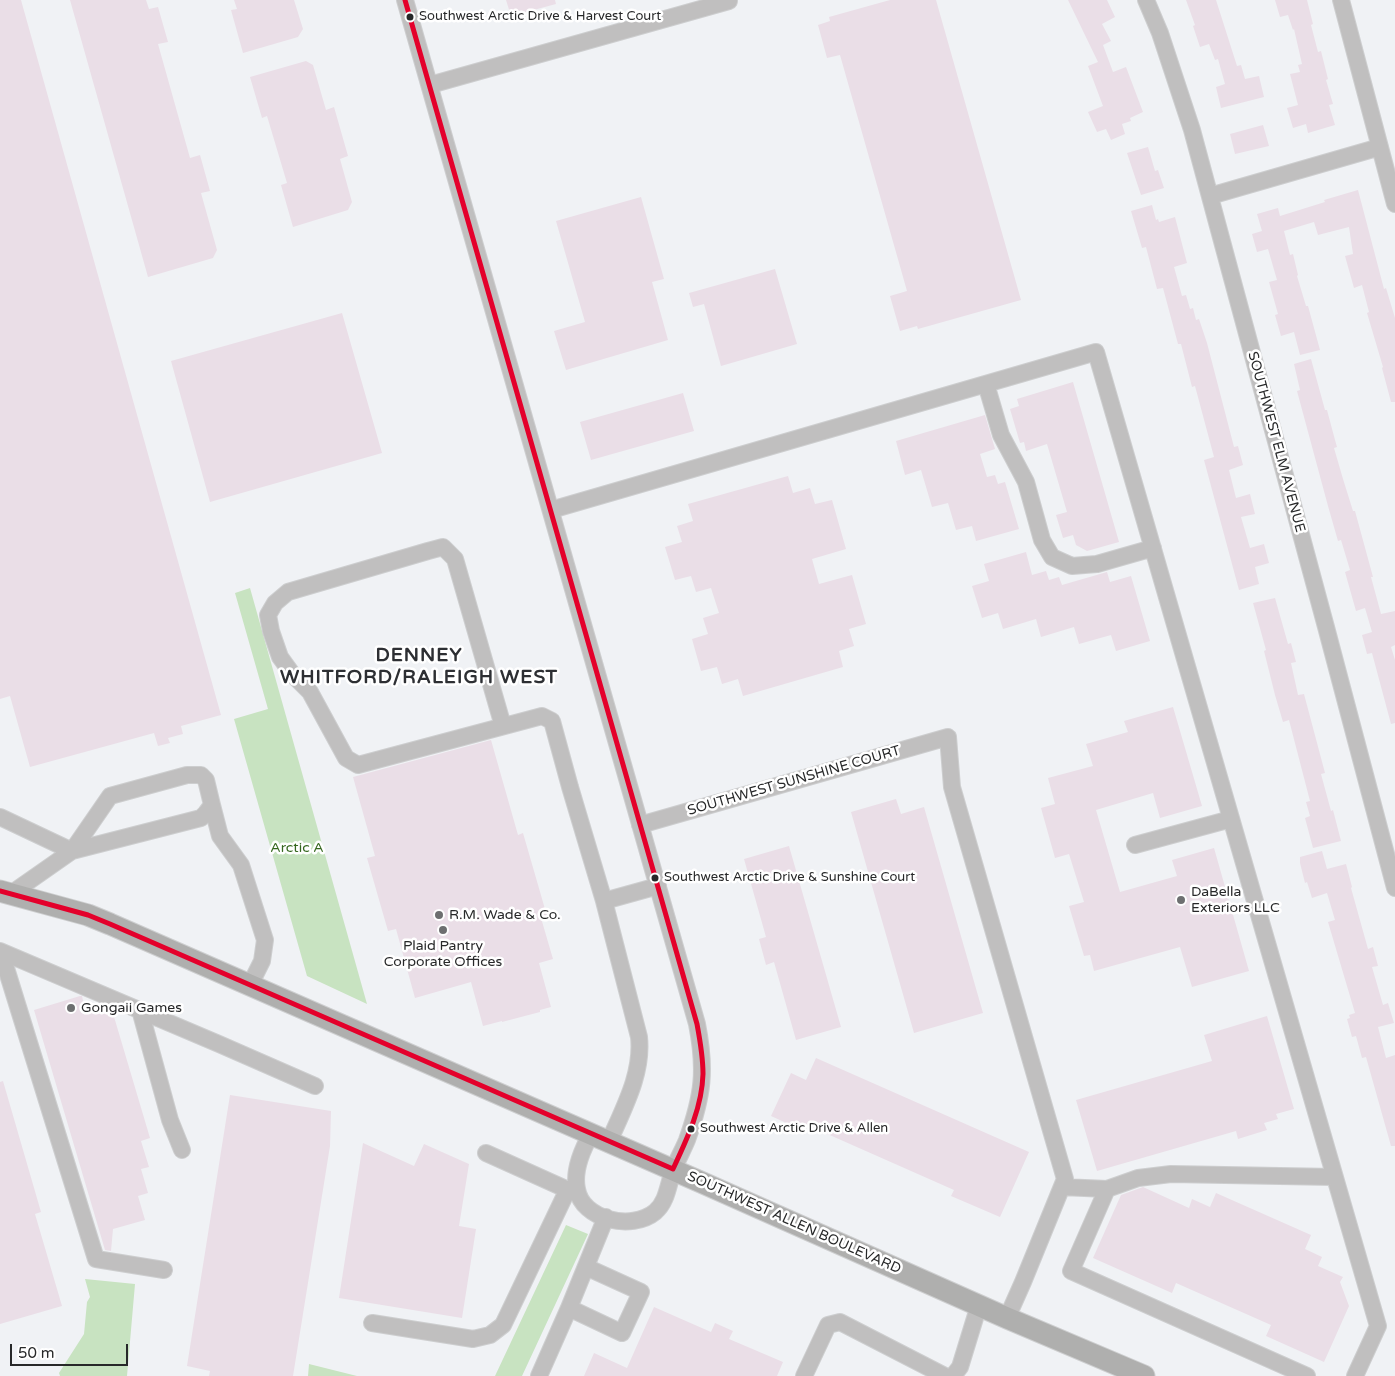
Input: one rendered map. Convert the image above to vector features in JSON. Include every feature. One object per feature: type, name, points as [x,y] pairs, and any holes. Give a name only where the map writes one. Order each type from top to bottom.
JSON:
[{"type":"main road","name":"SOUTHWEST ALLEN BOULEVARD","points":[[6,892],[88,915],[1144,1376]]},
{"type":"street","points":[[405,0],[658,886],[702,1048],[703,1075],[701,1095],[686,1142],[673,1170],[665,1197],[654,1213],[645,1218],[634,1222],[623,1222],[606,1218],[588,1209],[573,1192],[486,1153]]},
{"type":"street","name":"SOUTHWEST ELM AVENUE","points":[[1146,0],[1176,79],[1210,196],[1389,843],[1395,888]]},
{"type":"street","points":[[1340,0],[1395,204]]},
{"type":"street","points":[[430,85],[729,1]]},
{"type":"street","points":[[1210,196],[1380,147]]},
{"type":"street","points":[[551,510],[1096,352],[1378,1326],[1355,1376]]},
{"type":"street","points":[[986,384],[1000,435],[1026,482],[1042,540],[1052,557],[1072,566],[1097,564],[1153,548]]},
{"type":"street","points":[[372,1323],[473,1339],[490,1336],[504,1325],[576,1188],[578,1167],[584,1148],[600,1138],[623,1110],[638,1066],[639,1037],[604,901],[552,721],[542,716],[358,765],[346,758],[310,692],[293,675],[280,657],[268,615],[275,602],[288,592],[428,550],[443,548],[455,559],[503,726]]},
{"type":"street","name":"SOUTHWEST SUNSHINE COURT","points":[[640,825],[948,738],[952,787],[1065,1179],[1062,1187]]},
{"type":"street","points":[[72,850],[110,796],[187,775],[201,776],[206,780],[220,836],[242,865],[265,940],[262,961],[250,985]]},
{"type":"street","points":[[6,892],[72,850],[201,818],[212,805]]},
{"type":"street","points":[[0,817],[72,850]]},
{"type":"street","points":[[1136,845],[1231,819]]},
{"type":"street","points":[[604,901],[658,886]]},
{"type":"street","points":[[1,951],[315,1086]]},
{"type":"street","points":[[1,951],[96,1259],[164,1270]]},
{"type":"street","points":[[140,1010],[170,1120],[182,1150]]},
{"type":"street","points":[[1008,1318],[1062,1187],[1107,1189],[1138,1178],[1171,1174],[1334,1177]]},
{"type":"street","points":[[1107,1189],[1071,1271],[1307,1376]]},
{"type":"street","points":[[540,1376],[606,1218]]},
{"type":"street","points":[[568,1308],[622,1333],[641,1292],[586,1267]]},
{"type":"street","points":[[953,1376],[960,1367],[979,1305]]},
{"type":"street","points":[[804,1376],[828,1325],[840,1322],[945,1376]]},
{"type":"green space","name":"Arctic A","points":[[250,588],[367,1004],[307,976],[234,719],[268,709],[235,593]]},
{"type":"green space","points":[[566,1225],[588,1234],[522,1376],[495,1376]]},
{"type":"green space","points":[[85,1279],[135,1284],[127,1376],[60,1376],[59,1373],[84,1334],[87,1302],[90,1297]]},
{"type":"green space","points":[[309,1364],[357,1376],[308,1376]]},
{"type":"building","points":[[0,0],[21,0],[221,715],[181,726],[183,734],[168,738],[170,743],[158,746],[154,733],[30,767],[10,696],[0,699]]},
{"type":"building","points":[[70,0],[146,0],[149,9],[158,7],[168,42],[158,44],[190,158],[200,155],[210,191],[201,193],[217,250],[213,258],[148,277]]},
{"type":"building","points":[[234,0],[294,0],[303,29],[298,37],[243,53],[231,10],[237,9]]},
{"type":"building","points":[[506,0],[555,0],[556,4],[511,16]]},
{"type":"building","points":[[890,0],[936,0],[1021,300],[918,329],[917,326],[900,331],[890,296],[907,291],[840,55],[827,58],[818,25],[830,21],[829,17]]},
{"type":"building","points":[[1068,0],[1107,0],[1115,17],[1102,24],[1111,41],[1103,45],[1113,72],[1126,67],[1143,112],[1130,118],[1131,121],[1122,124],[1125,134],[1111,140],[1106,129],[1097,132],[1088,112],[1103,106],[1088,66],[1098,62]]},
{"type":"building","points":[[1186,0],[1216,0],[1237,66],[1241,65],[1245,79],[1259,76],[1264,97],[1221,108],[1216,87],[1225,84],[1218,59],[1215,60],[1209,44],[1200,47]]},
{"type":"building","points":[[1275,0],[1307,0],[1318,52],[1321,51],[1328,79],[1326,80],[1333,104],[1329,105],[1335,125],[1308,133],[1306,124],[1293,128],[1287,108],[1298,105],[1290,74],[1300,72],[1298,65],[1302,64],[1294,29],[1288,15],[1280,17]]},
{"type":"building","points":[[306,61],[313,65],[326,110],[334,107],[348,156],[340,159],[352,202],[348,210],[293,227],[281,185],[287,183],[267,116],[262,118],[250,77]]},
{"type":"building","points":[[1263,125],[1269,146],[1235,154],[1230,134]]},
{"type":"building","points":[[1148,147],[1155,171],[1158,170],[1164,188],[1141,195],[1127,153]]},
{"type":"building","points":[[1358,190],[1384,289],[1386,288],[1395,318],[1395,402],[1391,402],[1367,313],[1369,312],[1362,285],[1354,288],[1345,256],[1353,254],[1349,227],[1318,235],[1314,222],[1284,231],[1290,255],[1293,254],[1297,276],[1306,306],[1308,306],[1320,350],[1300,355],[1294,332],[1281,336],[1275,315],[1278,314],[1269,282],[1277,280],[1268,249],[1257,252],[1252,234],[1262,231],[1257,214],[1278,208],[1280,216]]},
{"type":"building","points":[[641,197],[664,279],[652,282],[668,340],[566,370],[554,331],[585,322],[556,221]]},
{"type":"building","points":[[1152,205],[1156,220],[1158,219],[1159,222],[1175,217],[1187,263],[1174,267],[1182,296],[1186,295],[1190,309],[1193,308],[1196,320],[1199,319],[1234,447],[1238,446],[1243,465],[1229,470],[1236,498],[1250,494],[1255,514],[1241,517],[1250,548],[1264,544],[1269,563],[1255,567],[1259,584],[1239,590],[1204,460],[1214,457],[1195,386],[1192,387],[1181,344],[1178,344],[1163,288],[1157,289],[1146,247],[1142,248],[1131,211]]},
{"type":"building","points":[[775,269],[797,344],[721,366],[704,304],[693,307],[689,293]]},
{"type":"building","points":[[342,313],[382,453],[210,502],[171,361]]},
{"type":"building","points":[[1311,359],[1337,447],[1334,448],[1353,511],[1355,511],[1381,614],[1395,611],[1395,645],[1391,647],[1395,660],[1395,723],[1391,724],[1372,653],[1367,654],[1362,635],[1372,632],[1365,608],[1356,611],[1345,572],[1350,570],[1341,540],[1338,541],[1297,391],[1300,390],[1294,364]]},
{"type":"building","points":[[1073,382],[1119,542],[1087,551],[1076,545],[1073,535],[1063,538],[1056,515],[1067,512],[1047,444],[1026,451],[1024,442],[1020,443],[1010,409],[1019,406],[1017,399]]},
{"type":"building","points":[[683,393],[694,431],[591,460],[580,422]]},
{"type":"building","points":[[985,415],[995,449],[980,454],[987,477],[995,475],[998,484],[1005,482],[1019,529],[976,541],[972,526],[956,530],[948,503],[932,507],[921,470],[905,475],[896,441]]},
{"type":"building","points":[[788,476],[793,493],[810,488],[815,504],[832,500],[846,549],[812,559],[819,584],[852,575],[866,624],[849,629],[854,646],[839,651],[843,667],[743,696],[738,679],[722,684],[717,667],[701,671],[692,639],[708,634],[703,618],[719,613],[711,588],[696,592],[691,576],[675,580],[665,547],[682,542],[677,526],[693,521],[688,504]]},
{"type":"building","points":[[1026,552],[1032,575],[1046,571],[1049,580],[1059,577],[1062,585],[1107,572],[1110,582],[1131,576],[1150,641],[1116,651],[1111,635],[1079,644],[1074,627],[1041,637],[1036,619],[1003,629],[998,613],[982,618],[972,586],[989,581],[984,564]]},
{"type":"building","points":[[1275,598],[1288,644],[1291,643],[1296,662],[1291,663],[1298,695],[1304,694],[1325,773],[1321,774],[1341,841],[1313,848],[1305,818],[1310,816],[1306,802],[1310,801],[1289,720],[1283,722],[1275,695],[1264,651],[1266,650],[1253,603]]},
{"type":"building","points":[[1173,707],[1202,806],[1160,818],[1153,793],[1096,810],[1120,892],[1177,876],[1172,860],[1214,848],[1249,971],[1192,987],[1180,947],[1094,971],[1090,955],[1084,956],[1069,906],[1084,902],[1069,854],[1055,858],[1041,808],[1055,804],[1048,778],[1093,766],[1086,744],[1128,732],[1124,721]]},
{"type":"building","points":[[491,740],[518,835],[523,833],[547,916],[541,918],[553,959],[539,963],[551,1007],[540,1010],[540,1012],[483,1026],[471,982],[415,998],[396,929],[388,931],[367,858],[375,856],[353,777]]},
{"type":"building","points":[[896,799],[901,814],[924,807],[983,1013],[914,1033],[851,812]]},
{"type":"building","points":[[789,846],[841,1027],[796,1040],[774,962],[766,965],[759,939],[766,937],[744,859]]},
{"type":"building","points":[[1322,851],[1327,869],[1346,864],[1368,949],[1373,947],[1378,966],[1372,967],[1383,1005],[1388,1003],[1394,1023],[1378,1027],[1386,1058],[1395,1055],[1395,1146],[1391,1146],[1366,1057],[1362,1058],[1356,1036],[1352,1037],[1347,1019],[1350,1018],[1349,1015],[1355,1013],[1328,922],[1335,920],[1327,893],[1312,898],[1307,882],[1305,883],[1300,863],[1300,857]]},
{"type":"building","points":[[82,996],[85,1009],[100,1005],[112,1010],[150,1138],[141,1141],[149,1167],[141,1169],[148,1193],[138,1196],[145,1220],[113,1229],[111,1251],[105,1250],[34,1010]]},
{"type":"building","points":[[1267,1016],[1294,1109],[1276,1114],[1278,1119],[1264,1123],[1267,1130],[1238,1139],[1236,1131],[1097,1171],[1076,1100],[1212,1061],[1204,1035]]},
{"type":"building","points":[[816,1058],[1029,1152],[1000,1217],[951,1196],[954,1190],[807,1125],[804,1131],[771,1116],[791,1073],[806,1080]]},
{"type":"building","points":[[3,1081],[41,1212],[35,1214],[62,1306],[0,1324],[0,1082]]},
{"type":"building","points":[[230,1095],[331,1111],[330,1146],[293,1376],[209,1376],[210,1371],[187,1366]]},
{"type":"building","points":[[363,1143],[414,1166],[424,1144],[469,1164],[459,1226],[476,1229],[462,1318],[339,1298]]},
{"type":"building","points":[[1143,1187],[1189,1208],[1192,1199],[1210,1207],[1216,1193],[1311,1235],[1305,1249],[1322,1257],[1318,1266],[1343,1277],[1340,1282],[1349,1306],[1324,1362],[1266,1336],[1271,1325],[1176,1283],[1172,1293],[1093,1258],[1121,1195]]},
{"type":"building","points":[[654,1307],[711,1332],[715,1323],[733,1331],[729,1339],[783,1362],[777,1376],[584,1376],[594,1353],[627,1368]]},
{"type":"transit line","points":[[405,0],[697,1024],[702,1061],[702,1087],[693,1123],[673,1169]]},
{"type":"transit line","points":[[0,891],[88,915],[110,924],[673,1169]]},
{"type":"place","name":"Southwest Arctic Drive & Harvest Court","points":[[410,17]]},
{"type":"place","name":"Southwest Arctic Drive & Sunshine Court","points":[[655,878]]},
{"type":"place","name":"DaBella Exteriors LLC","points":[[1181,900]]},
{"type":"place","name":"R.M. Wade & Co.","points":[[439,915]]},
{"type":"place","name":"Plaid Pantry Corporate Offices","points":[[443,930]]},
{"type":"place","name":"Gongaii Games","points":[[71,1008]]},
{"type":"place","name":"Southwest Arctic Drive & Allen","points":[[691,1129]]},
{"type":"district","name":"DENNEY WHITFORD/RALEIGH WEST","points":[[419,667]]}]
